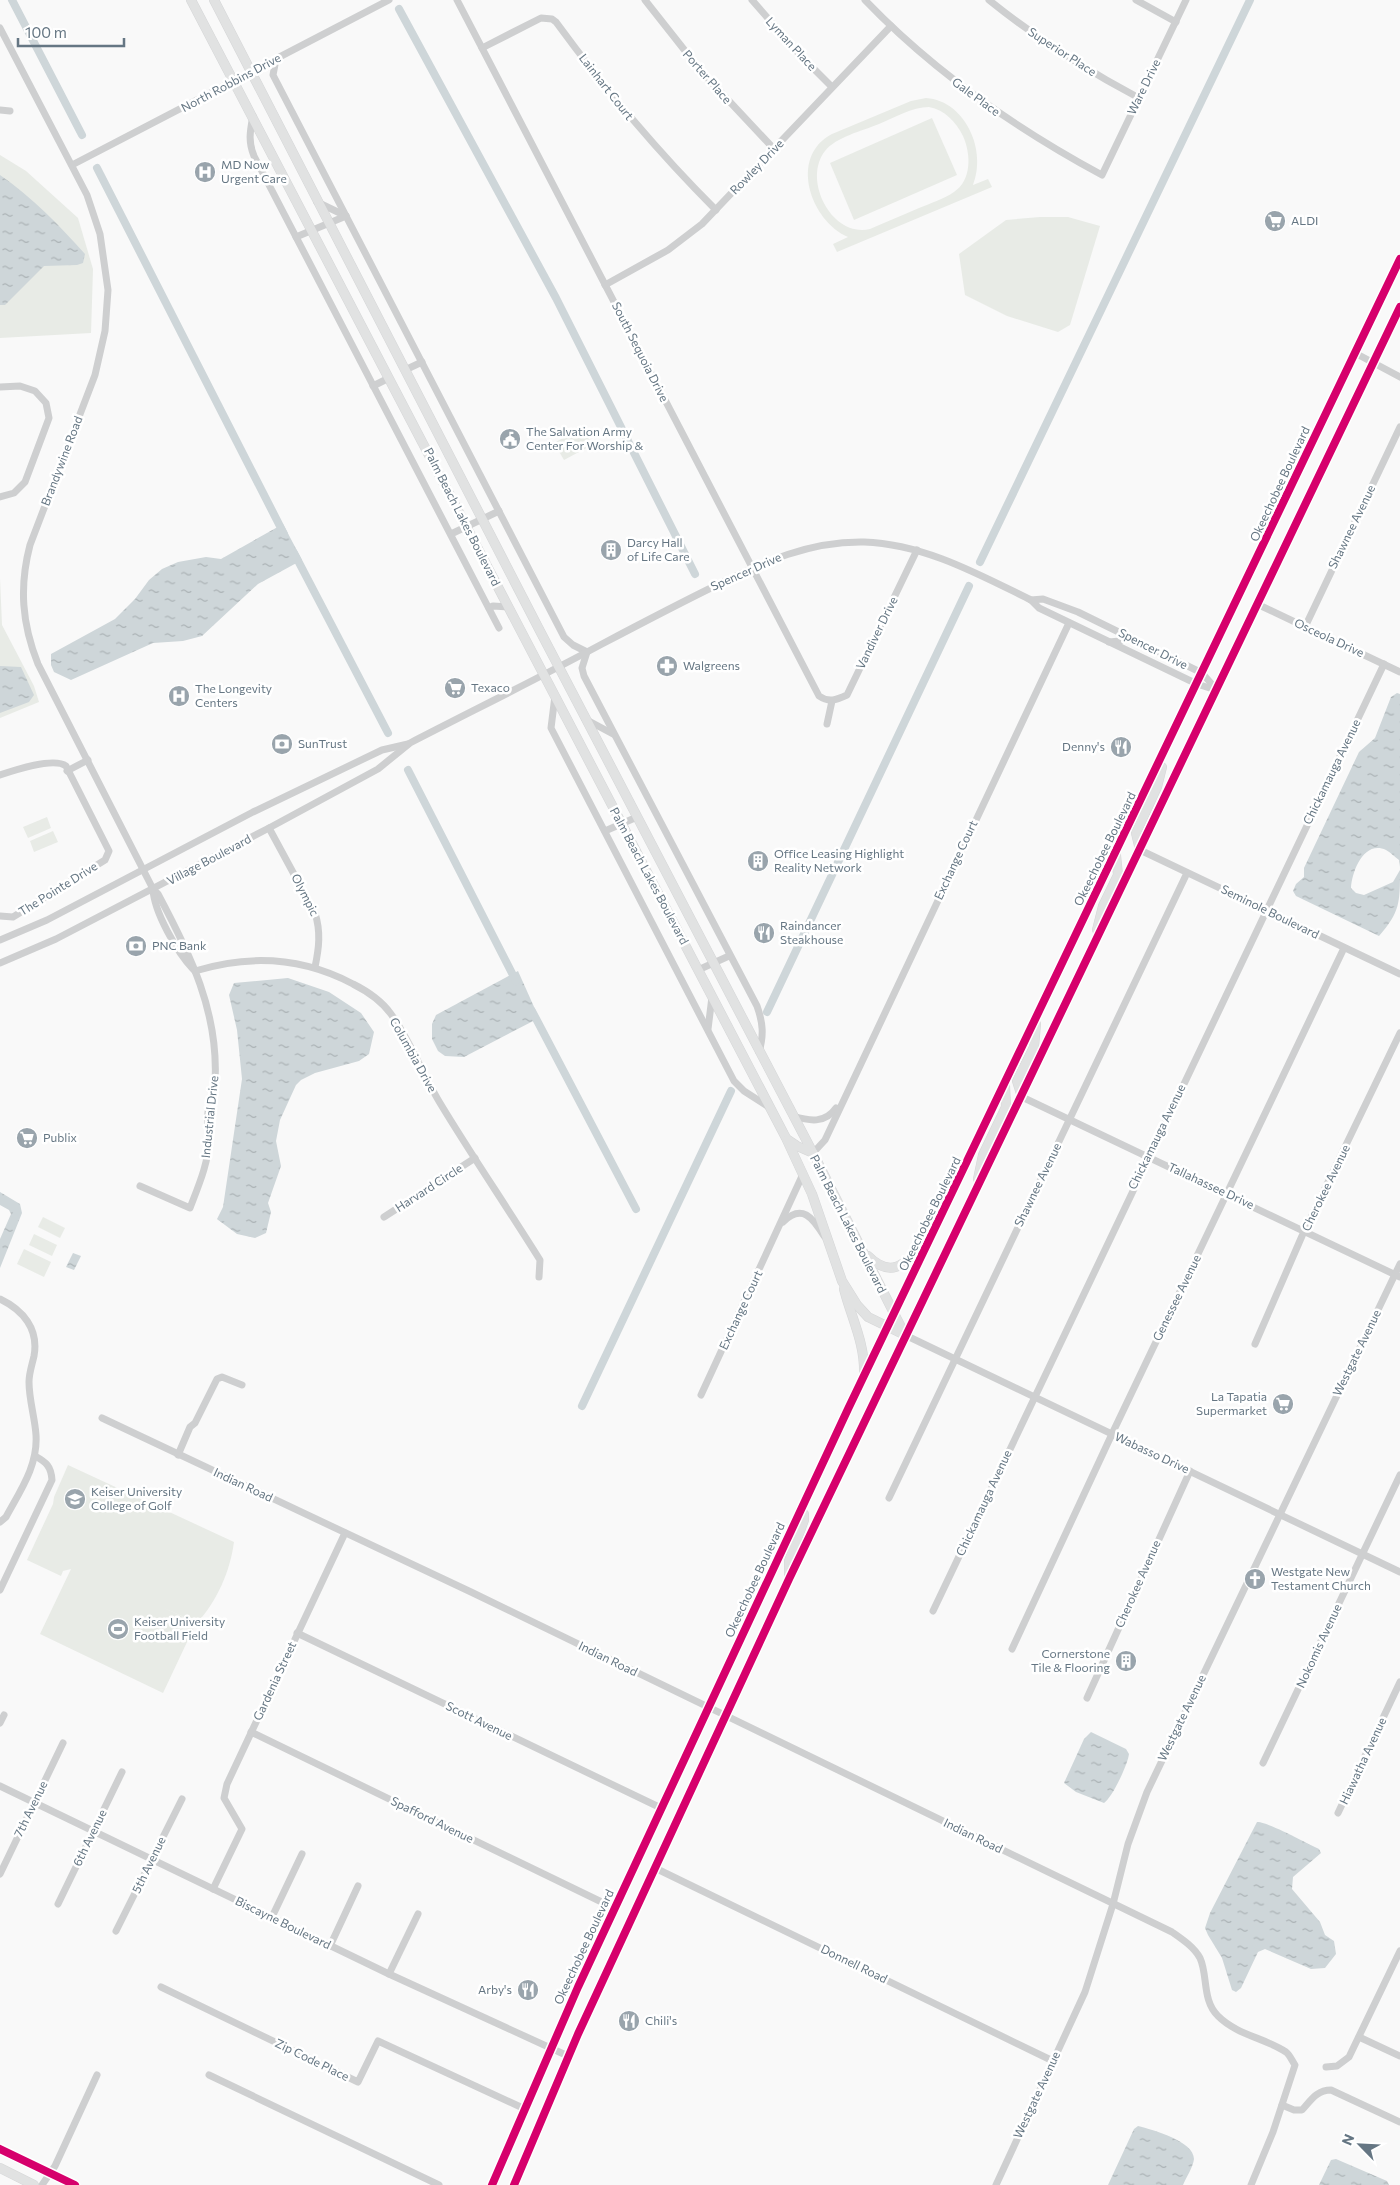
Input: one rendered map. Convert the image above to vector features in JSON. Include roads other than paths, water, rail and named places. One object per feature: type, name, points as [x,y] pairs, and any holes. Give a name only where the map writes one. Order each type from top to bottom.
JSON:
[{"type":"main road","name":"Palm Beach Lakes Boulevard","points":[[191,0],[313,230],[786,1138],[812,1194],[842,1281],[862,1311],[871,1319],[905,1335]]},
{"type":"main road","name":"Palm Beach Lakes Boulevard","points":[[214,0],[585,719],[813,1153],[905,1335]]},
{"type":"main road","name":"Okeechobee Boulevard","points":[[492,2185],[550,2048],[800,1511],[1400,259]]},
{"type":"main road","points":[[514,2185],[568,2056],[789,1579],[1400,307]]},
{"type":"main road","points":[[1140,850],[1136,833],[1157,788],[1165,752]]},
{"type":"main road","points":[[1092,950],[1103,906],[1118,875],[1116,854]]},
{"type":"main road","points":[[1022,1097],[1018,1081],[1034,1047],[1037,1017]]},
{"type":"main road","points":[[974,1194],[983,1155],[1006,1107],[1005,1084]]},
{"type":"main road","points":[[786,1138],[797,1146],[813,1153]]},
{"type":"main road","points":[[864,1253],[879,1265],[894,1268],[907,1261],[930,1239]]},
{"type":"main road","points":[[842,1281],[849,1310],[864,1350],[864,1376]]},
{"type":"main road","points":[[789,1579],[788,1561],[804,1520],[804,1514],[800,1511]]},
{"type":"main road","points":[[0,2149],[76,2185]]},
{"type":"main road","points":[[0,2168],[34,2185]]},
{"type":"street","name":"North Robbins Drive","points":[[72,165],[389,0]]},
{"type":"street","name":"South Sequoia Drive","points":[[457,0],[752,568],[820,696],[829,701]]},
{"type":"street","name":"Porter Place","points":[[645,0],[701,71],[774,149]]},
{"type":"street","name":"Lyman Place","points":[[752,0],[800,55],[832,87]]},
{"type":"street","name":"Gale Place","points":[[865,0],[891,26],[950,77],[1004,117],[1102,175]]},
{"type":"street","name":"Superior Place","points":[[989,0],[1067,57],[1139,98]]},
{"type":"street","points":[[1136,0],[1176,22]]},
{"type":"street","name":"Ware Drive","points":[[1102,175],[1186,0]]},
{"type":"street","name":"Lainhart Court","points":[[482,48],[541,18],[552,19],[628,117],[675,169],[716,210]]},
{"type":"street","name":"Rowley Drive","points":[[605,285],[668,250],[716,210],[891,26]]},
{"type":"street","name":"Brandywine Road","points":[[0,29],[72,165],[94,214],[104,254],[108,290],[106,330],[95,375],[30,545],[23,580],[24,617],[31,647],[153,889]]},
{"type":"street","points":[[276,59],[273,75],[566,640],[587,652],[583,661],[583,672],[761,1016],[763,1032],[759,1052]]},
{"type":"street","points":[[0,110],[10,111]]},
{"type":"street","points":[[253,116],[249,134],[250,148],[499,628]]},
{"type":"street","points":[[317,202],[346,216]]},
{"type":"street","points":[[296,237],[346,216]]},
{"type":"street","points":[[1355,353],[1400,377]]},
{"type":"street","points":[[404,370],[422,362]]},
{"type":"street","points":[[374,386],[390,378]]},
{"type":"street","points":[[0,387],[20,386],[35,391],[46,403],[49,418],[26,482],[14,493],[0,497]]},
{"type":"street","name":"Shawnee Avenue","points":[[1305,626],[1400,427]]},
{"type":"street","points":[[451,534],[499,511]]},
{"type":"street","name":"Spencer Drive","points":[[558,667],[752,568],[791,552],[841,543],[885,544],[917,550],[958,565],[1031,600],[1039,608],[1069,623],[1197,684],[1216,690]]},
{"type":"street","name":"Vandiver Drive","points":[[829,701],[846,695],[917,550]]},
{"type":"street","name":"Spencer Drive","points":[[1031,600],[1043,599],[1078,612],[1202,673],[1216,690]]},
{"type":"street","name":"Osceola Drive","points":[[1257,604],[1400,672]]},
{"type":"street","points":[[489,608],[493,606],[509,607]]},
{"type":"street","name":"Exchange Court","points":[[813,1153],[825,1140],[1069,623]]},
{"type":"street","points":[[1109,642],[1120,641],[1129,637]]},
{"type":"street","name":"Chickamauga Avenue","points":[[933,1611],[1148,1156],[1384,664]]},
{"type":"street","name":"Village Boulevard","points":[[0,963],[56,939],[270,828],[378,770],[410,744],[558,667]]},
{"type":"street","points":[[555,695],[551,728],[604,831],[734,1080],[744,1091],[769,1107]]},
{"type":"street","points":[[827,724],[829,701]]},
{"type":"street","points":[[585,719],[614,734]]},
{"type":"street","name":"Village Boulevard","points":[[0,940],[47,920],[253,812],[382,750],[410,744]]},
{"type":"street","points":[[0,775],[49,762],[62,763],[66,766],[67,771],[88,760]]},
{"type":"street","name":"The Pointe Drive","points":[[0,916],[13,917],[105,860],[109,851],[67,771]]},
{"type":"street","points":[[604,831],[637,817]]},
{"type":"street","name":"Olympic","points":[[270,828],[315,912],[320,943],[315,967]]},
{"type":"street","name":"Seminole Boulevard","points":[[1140,850],[1400,974]]},
{"type":"street","name":"Shawnee Avenue","points":[[889,1498],[1187,873]]},
{"type":"street","name":"Industrial Drive","points":[[140,1186],[190,1208],[207,1157],[209,1140],[208,1112],[215,1083],[215,1056],[207,1003],[196,971],[184,959],[154,902],[153,889]]},
{"type":"street","name":"Genessee Avenue","points":[[1012,1649],[1112,1434],[1344,948]]},
{"type":"street","points":[[698,970],[729,956]]},
{"type":"street","name":"Columbia Drive","points":[[196,971],[230,962],[263,959],[296,963],[315,967],[357,986],[384,1006],[394,1018],[428,1083],[540,1260],[539,1277]]},
{"type":"street","points":[[708,1029],[712,997]]},
{"type":"street","name":"Cherokee Avenue","points":[[1254,1344],[1305,1231],[1400,1033]]},
{"type":"street","name":"Exchange Court","points":[[792,1115],[807,1121],[823,1118],[833,1113],[844,1097]]},
{"type":"street","name":"Tallahassee Drive","points":[[1022,1097],[1397,1276]]},
{"type":"street","name":"Harvard Circle","points":[[384,1217],[475,1158]]},
{"type":"street","name":"Exchange Court","points":[[702,1394],[803,1174]]},
{"type":"street","points":[[781,1224],[793,1215],[802,1213],[808,1215],[816,1223],[829,1243]]},
{"type":"street","name":"Westgate Avenue","points":[[996,2185],[1085,1992],[1113,1904],[1128,1844],[1146,1792],[1397,1276],[1400,1264]]},
{"type":"street","points":[[0,1298],[17,1308],[24,1316],[34,1337],[34,1354],[29,1378],[36,1437],[35,1456],[27,1477],[6,1517],[0,1522]]},
{"type":"street","name":"Wabasso Drive","points":[[905,1335],[1400,1572]]},
{"type":"street","points":[[178,1455],[190,1427],[195,1423],[217,1379],[222,1377],[242,1386]]},
{"type":"street","name":"Indian Road","points":[[102,1418],[726,1716],[1172,1932],[1189,1944],[1200,1959],[1208,1996],[1216,2015],[1228,2025],[1288,2053],[1295,2065],[1282,2105]]},
{"type":"street","points":[[0,1590],[52,1480],[51,1469],[45,1461],[35,1456]]},
{"type":"street","name":"Cherokee Avenue","points":[[1087,1698],[1190,1471]]},
{"type":"street","name":"Nokomis Avenue","points":[[1263,1763],[1400,1475]]},
{"type":"street","name":"Gardenia Street","points":[[213,1889],[242,1829],[227,1805],[224,1791],[345,1533]]},
{"type":"street","name":"Scott Avenue","points":[[297,1633],[661,1808]]},
{"type":"street","name":"Hiawatha Avenue","points":[[1338,1813],[1400,1682]]},
{"type":"street","points":[[0,1723],[4,1715]]},
{"type":"street","name":"Spafford Avenue","points":[[251,1732],[614,1908]]},
{"type":"street","name":"7th Avenue","points":[[0,1874],[63,1743]]},
{"type":"street","name":"6th Avenue","points":[[58,1904],[122,1772]]},
{"type":"street","name":"Biscayne Boulevard","points":[[0,1786],[330,1946],[568,2056]]},
{"type":"street","name":"5th Avenue","points":[[116,1931],[182,1799]]},
{"type":"street","points":[[272,1917],[302,1854]]},
{"type":"street","name":"Donnell Road","points":[[655,1868],[1053,2061]]},
{"type":"street","points":[[330,1946],[358,1886]]},
{"type":"street","points":[[389,1974],[418,1914]]},
{"type":"street","points":[[1326,2067],[1337,2066],[1346,2061],[1400,1951]]},
{"type":"street","name":"Zip Code Place","points":[[161,1987],[358,2082],[378,2042],[525,2109]]},
{"type":"street","points":[[1359,2037],[1400,2056]]},
{"type":"street","points":[[209,2075],[439,2185]]},
{"type":"street","points":[[42,2185],[50,2173],[97,2076]]},
{"type":"street","points":[[1251,2185],[1282,2105],[1294,2110],[1302,2110],[1315,2094],[1322,2090],[1331,2090],[1400,2122]]},
{"type":"water","points":[[0,175],[45,212],[85,254],[83,263],[77,265],[44,266],[5,305],[0,305]]},
{"type":"water","points":[[283,524],[302,560],[258,584],[202,636],[183,641],[153,643],[71,680],[54,672],[51,665],[51,654],[115,619],[135,599],[149,580],[162,569],[178,562],[206,557],[221,559]]},
{"type":"water","points":[[0,666],[21,667],[34,695],[29,702],[0,713]]},
{"type":"water","points":[[1397,693],[1400,694],[1400,867],[1399,860],[1388,851],[1378,848],[1371,849],[1357,866],[1351,888],[1356,893],[1364,895],[1393,882],[1400,870],[1400,891],[1395,913],[1379,936],[1296,896],[1293,891],[1296,884],[1304,877],[1304,868],[1359,752],[1375,738],[1391,697]]},
{"type":"water","points":[[518,971],[539,1018],[464,1057],[445,1056],[438,1051],[432,1039],[432,1024],[436,1015]]},
{"type":"water","points":[[288,978],[329,992],[361,1013],[374,1032],[369,1054],[359,1061],[315,1073],[301,1080],[296,1085],[280,1120],[276,1141],[281,1166],[268,1203],[271,1212],[266,1233],[255,1238],[237,1234],[217,1219],[223,1207],[242,1079],[237,1030],[229,995],[234,983]]},
{"type":"water","points":[[0,1192],[20,1204],[22,1213],[0,1268],[0,1239],[11,1214],[9,1210],[0,1205]]},
{"type":"water","points":[[73,1253],[81,1256],[74,1270],[66,1267]]},
{"type":"water","points":[[1091,1732],[1126,1749],[1129,1754],[1119,1780],[1104,1803],[1076,1792],[1064,1783],[1084,1739]]},
{"type":"water","points":[[1257,1822],[1277,1829],[1319,1849],[1321,1853],[1293,1877],[1292,1889],[1320,1922],[1325,1935],[1334,1941],[1336,1954],[1325,1968],[1311,1969],[1265,1949],[1258,1952],[1241,1988],[1236,1992],[1232,1990],[1222,1958],[1205,1928],[1210,1913]]},
{"type":"water","points":[[1138,2126],[1172,2137],[1187,2147],[1192,2153],[1194,2159],[1183,2185],[1108,2185],[1134,2129]]},
{"type":"water","points":[[1336,2159],[1387,2181],[1389,2185],[1319,2185],[1331,2160]]},
{"type":"waterway","points":[[12,0],[82,135]]},
{"type":"waterway","points":[[980,562],[1250,0]]},
{"type":"waterway","points":[[399,9],[556,298],[695,574]]},
{"type":"waterway","points":[[97,168],[284,534]]},
{"type":"waterway","points":[[294,553],[388,733]]},
{"type":"waterway","points":[[767,1012],[969,586]]},
{"type":"waterway","points":[[408,770],[516,981]]},
{"type":"waterway","points":[[532,1011],[636,1209]]},
{"type":"waterway","points":[[582,1406],[731,1091]]},
{"type":"place","name":"MD Now Urgent Care","points":[[205,172]]},
{"type":"place","name":"ALDI","points":[[1275,221]]},
{"type":"place","name":"The Salvation Army Center For Worship &","points":[[510,439]]},
{"type":"place","name":"Darcy Hall of Life Care","points":[[611,550]]},
{"type":"place","name":"Walgreens","points":[[667,666]]},
{"type":"place","name":"Texaco","points":[[455,688]]},
{"type":"place","name":"The Longevity Centers","points":[[179,696]]},
{"type":"place","name":"SunTrust","points":[[282,744]]},
{"type":"place","name":"Denny's","points":[[1121,747]]},
{"type":"place","name":"Office Leasing Highlight Reality Network","points":[[758,861]]},
{"type":"place","name":"Raindancer Steakhouse","points":[[764,933]]},
{"type":"place","name":"PNC Bank","points":[[136,946]]},
{"type":"place","name":"Publix","points":[[27,1138]]},
{"type":"place","name":"La Tapatia Supermarket","points":[[1283,1404]]},
{"type":"place","name":"Keiser University College of Golf","points":[[75,1499]]},
{"type":"place","name":"Westgate New Testament Church","points":[[1255,1579]]},
{"type":"place","name":"Keiser University Football Field","points":[[118,1629]]},
{"type":"place","name":"Cornerstone Tile & Flooring","points":[[1126,1661]]},
{"type":"place","name":"Arby's","points":[[528,1990]]},
{"type":"place","name":"Chili's","points":[[629,2021]]}]
